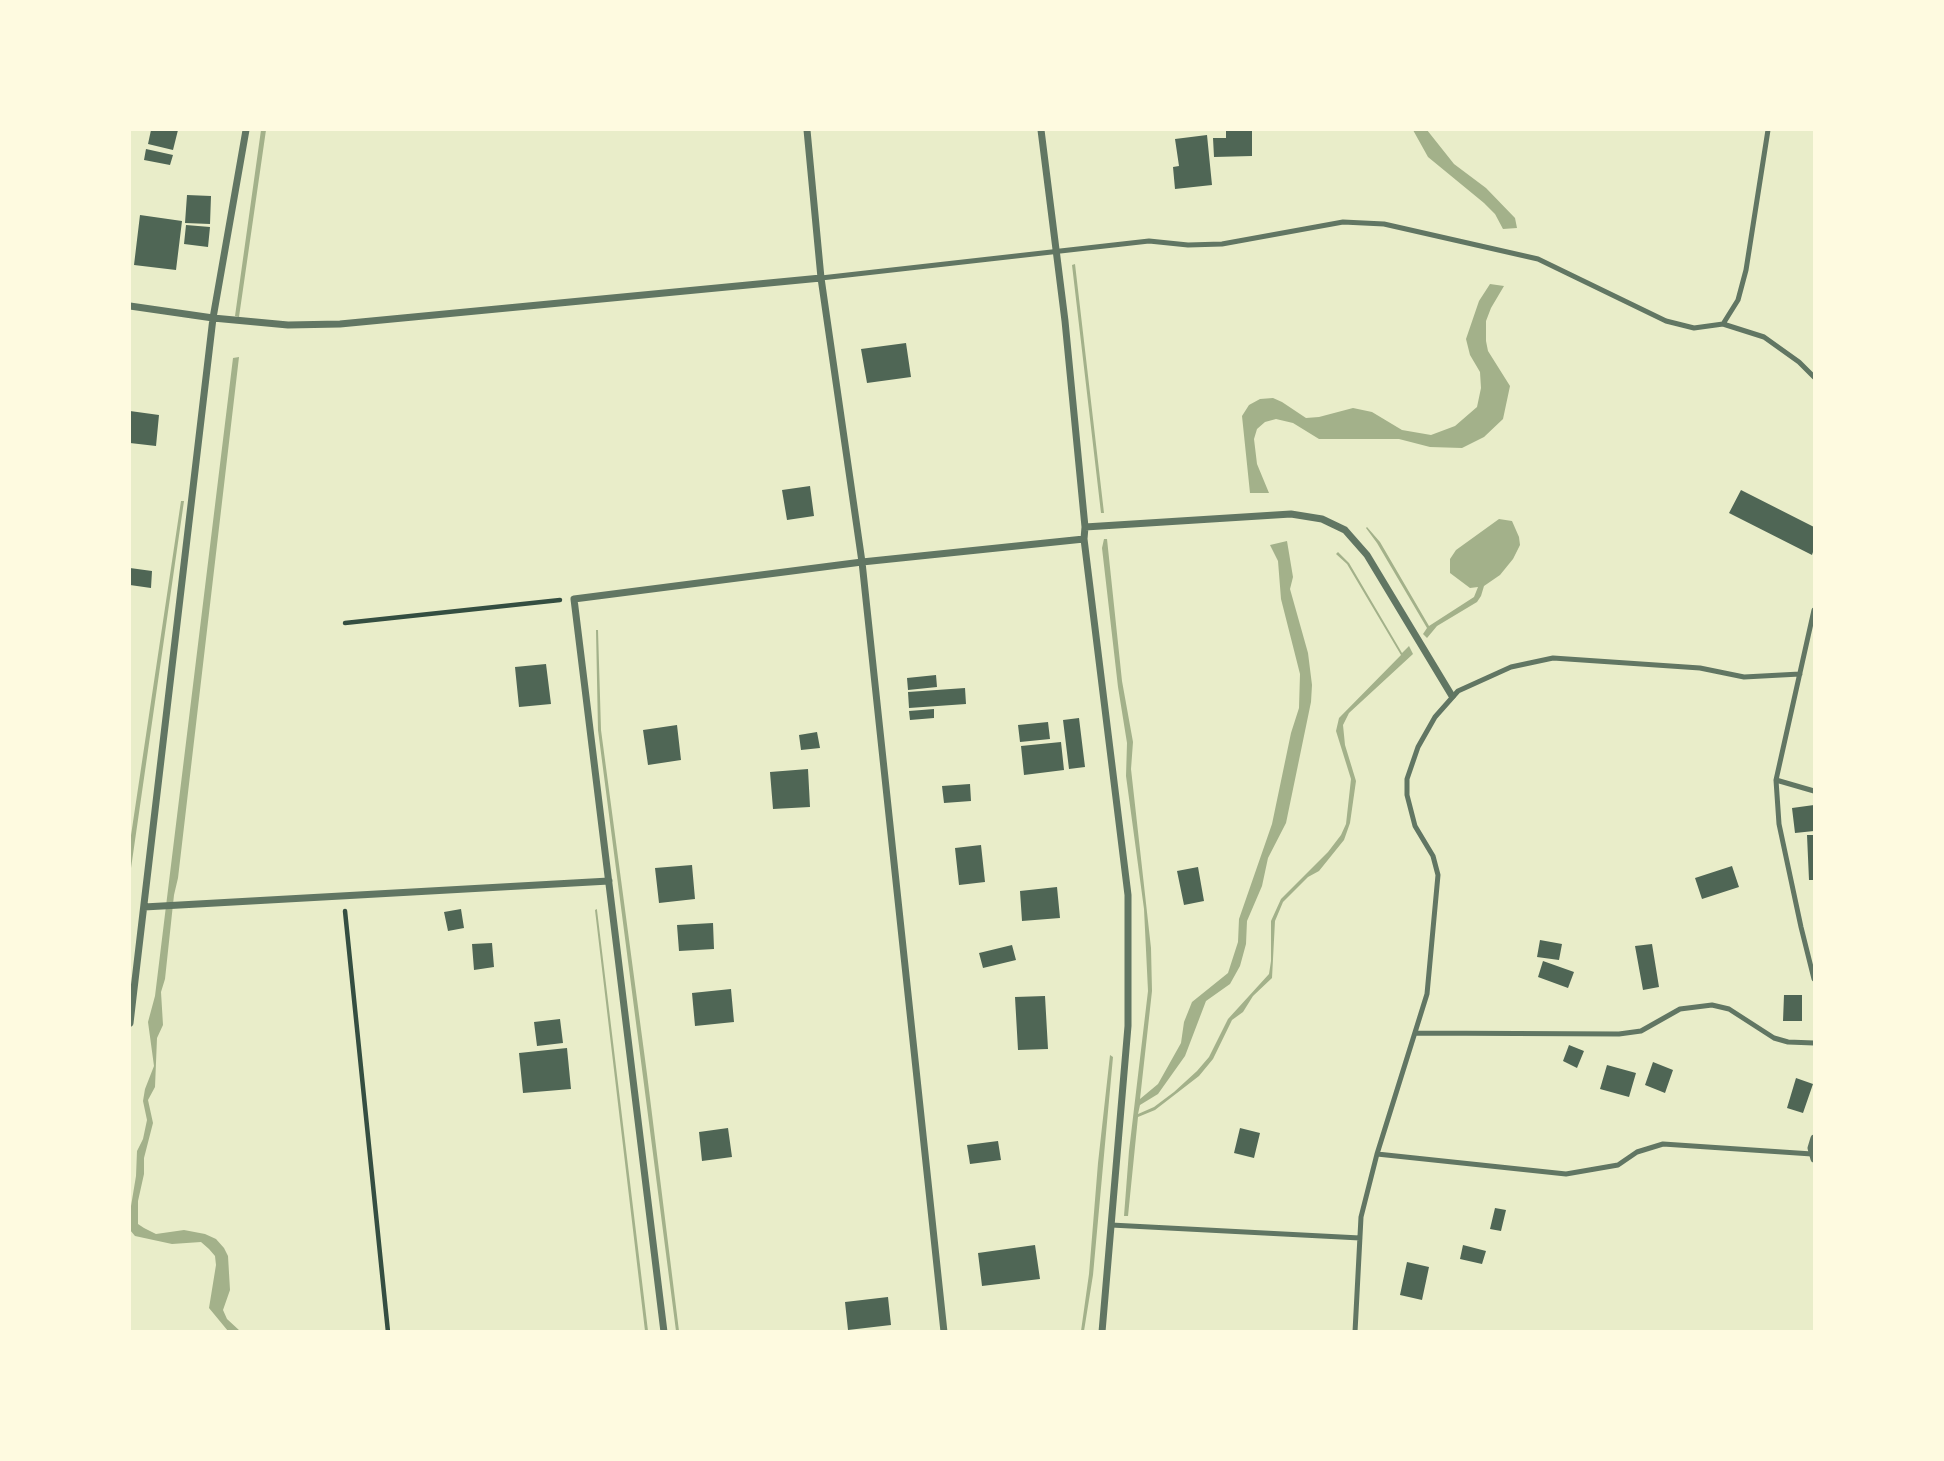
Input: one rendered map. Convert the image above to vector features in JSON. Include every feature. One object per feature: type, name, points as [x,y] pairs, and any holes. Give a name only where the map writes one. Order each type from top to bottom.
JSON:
[{"type":"street","points":[[130,1023],[133,974],[144,907],[213,318],[246,130]]},
{"type":"street","points":[[807,130],[821,278],[862,562],[944,1332]]},
{"type":"street","points":[[1041,130],[1056,251],[1085,527],[1084,539],[1128,895],[1128,1026],[1102,1332]]},
{"type":"street","points":[[130,306],[288,325],[340,324],[821,278]]},
{"type":"street","points":[[1085,527],[1291,514],[1322,519],[1345,530],[1367,555],[1452,696]]},
{"type":"street","points":[[664,1332],[574,599],[862,562],[1084,539]]},
{"type":"street","points":[[144,907],[609,881]]},
{"type":"street","points":[[1813,1156],[1811,1148],[1815,1138]]},
{"type":"lane","points":[[1723,324],[1738,300],[1746,270],[1768,130]]},
{"type":"lane","points":[[821,278],[1149,241],[1188,245],[1222,244],[1343,222],[1384,224],[1538,259],[1666,321],[1694,328],[1723,324],[1764,337],[1815,377]]},
{"type":"lane","points":[[1815,610],[1776,780],[1779,824],[1815,979]]},
{"type":"lane","points":[[1355,1332],[1361,1217],[1377,1154],[1427,994],[1438,875],[1433,856],[1415,826],[1407,795],[1407,779],[1418,747],[1435,717],[1452,696],[1511,667],[1553,658],[1700,668],[1744,677],[1800,674]]},
{"type":"lane","points":[[1776,780],[1815,791]]},
{"type":"lane","points":[[1415,1033],[1619,1034],[1641,1031],[1680,1009],[1712,1004],[1729,1009],[1774,1038],[1788,1042],[1815,1043]]},
{"type":"lane","points":[[1377,1154],[1566,1174],[1618,1166],[1637,1152],[1663,1144],[1813,1156]]},
{"type":"lane","points":[[1111,1225],[1360,1238]]},
{"type":"path","points":[[345,622],[574,599]]},
{"type":"path","points":[[344,896],[388,1332]]},
{"type":"shaded area","points":[[261,130],[266,130],[239,317],[235,316]]},
{"type":"shaded area","points":[[1413,130],[1427,130],[1454,164],[1486,188],[1515,218],[1517,228],[1503,229],[1495,214],[1484,203],[1428,157]]},
{"type":"shaded area","points":[[1075,264],[1104,513],[1101,513],[1072,265]]},
{"type":"shaded area","points":[[1490,284],[1504,286],[1486,321],[1486,341],[1488,351],[1510,386],[1503,419],[1484,437],[1462,448],[1430,447],[1399,439],[1319,439],[1293,423],[1276,419],[1265,422],[1257,429],[1254,439],[1257,464],[1269,493],[1250,493],[1242,416],[1249,405],[1260,399],[1273,398],[1306,418],[1353,408],[1372,412],[1402,430],[1431,435],[1455,426],[1477,407],[1481,388],[1480,372],[1470,355],[1466,339],[1479,301]]},
{"type":"shaded area","points":[[239,357],[178,878],[161,992],[163,1025],[157,1038],[155,1087],[148,1100],[153,1123],[144,1158],[144,1174],[138,1201],[138,1224],[144,1228],[156,1234],[184,1230],[205,1234],[216,1239],[224,1248],[228,1256],[230,1290],[223,1310],[227,1319],[240,1331],[228,1331],[209,1308],[215,1256],[201,1242],[172,1244],[135,1236],[130,1230],[130,1212],[137,1151],[147,1120],[143,1101],[154,1066],[148,1022],[155,996],[233,358]]},
{"type":"shaded area","points":[[181,501],[184,501],[130,875],[130,842]]},
{"type":"shaded area","points":[[1499,519],[1512,521],[1519,537],[1520,545],[1513,559],[1500,575],[1484,586],[1477,602],[1437,626],[1427,638],[1423,634],[1427,628],[1366,528],[1380,542],[1429,626],[1474,597],[1478,587],[1470,588],[1450,573],[1450,559],[1456,550]]},
{"type":"shaded area","points":[[1104,539],[1107,539],[1122,681],[1133,742],[1131,769],[1151,948],[1152,991],[1140,1099],[1158,1084],[1181,1043],[1184,1022],[1192,1002],[1228,973],[1238,942],[1239,919],[1272,824],[1291,733],[1299,708],[1300,674],[1281,599],[1278,561],[1270,545],[1287,541],[1293,577],[1290,589],[1308,653],[1312,685],[1311,702],[1286,823],[1268,858],[1262,886],[1247,921],[1246,944],[1240,966],[1230,984],[1206,1001],[1185,1056],[1158,1094],[1140,1105],[1138,1114],[1154,1107],[1197,1071],[1209,1057],[1228,1019],[1269,974],[1271,921],[1281,899],[1328,852],[1346,824],[1351,779],[1336,731],[1339,718],[1401,655],[1347,564],[1336,554],[1338,552],[1349,563],[1402,653],[1409,646],[1413,654],[1349,713],[1343,725],[1345,745],[1356,781],[1350,823],[1344,840],[1319,871],[1308,877],[1283,902],[1275,921],[1272,978],[1253,996],[1243,1012],[1232,1020],[1213,1059],[1199,1076],[1155,1110],[1138,1117],[1128,1216],[1124,1216],[1129,1151],[1148,991],[1144,909],[1126,776],[1127,743],[1102,548]]},
{"type":"shaded area","points":[[596,630],[601,730],[679,1331],[676,1331],[598,730]]},
{"type":"shaded area","points":[[597,909],[648,1331],[645,1331],[595,910]]},
{"type":"shaded area","points":[[1110,1055],[1113,1057],[1093,1275],[1084,1331],[1081,1331],[1089,1274]]},
{"type":"building","points":[[151,130],[178,130],[173,150],[148,144]]},
{"type":"building","points":[[1226,130],[1252,130],[1252,156],[1214,157],[1213,138],[1226,138]]},
{"type":"building","points":[[1207,135],[1212,185],[1175,189],[1173,167],[1179,166],[1175,139]]},
{"type":"building","points":[[146,149],[173,155],[170,165],[144,160]]},
{"type":"building","points":[[187,195],[211,196],[210,224],[185,223]]},
{"type":"building","points":[[140,215],[182,221],[176,270],[134,265]]},
{"type":"building","points":[[186,225],[210,227],[208,247],[184,244]]},
{"type":"building","points":[[906,343],[911,377],[867,383],[861,349]]},
{"type":"building","points":[[130,411],[159,415],[156,446],[130,443]]},
{"type":"building","points":[[810,486],[814,516],[787,520],[782,490]]},
{"type":"building","points":[[1741,490],[1814,527],[1812,555],[1729,513]]},
{"type":"building","points":[[130,568],[152,571],[151,588],[130,585]]},
{"type":"building","points":[[546,664],[551,704],[519,707],[515,667]]},
{"type":"building","points":[[936,675],[937,687],[908,690],[907,678]]},
{"type":"building","points":[[965,688],[966,704],[909,708],[908,692]]},
{"type":"building","points":[[934,709],[934,718],[910,720],[909,711]]},
{"type":"building","points":[[1079,718],[1085,767],[1069,769],[1063,720]]},
{"type":"building","points":[[1048,722],[1050,739],[1020,742],[1018,725]]},
{"type":"building","points":[[677,725],[681,760],[648,765],[643,730]]},
{"type":"building","points":[[817,732],[820,748],[801,750],[799,735]]},
{"type":"building","points":[[1061,742],[1064,770],[1024,775],[1021,746]]},
{"type":"building","points":[[808,769],[810,807],[773,809],[770,772]]},
{"type":"building","points":[[970,784],[971,801],[944,803],[942,786]]},
{"type":"building","points":[[1814,805],[1814,831],[1795,833],[1792,808]]},
{"type":"building","points":[[1807,835],[1814,835],[1814,880],[1809,880]]},
{"type":"building","points":[[981,845],[985,882],[959,885],[955,848]]},
{"type":"building","points":[[692,865],[695,899],[659,903],[655,868]]},
{"type":"building","points":[[1732,866],[1739,887],[1702,899],[1695,878]]},
{"type":"building","points":[[1198,867],[1204,901],[1184,905],[1177,871]]},
{"type":"building","points":[[1057,887],[1060,918],[1022,921],[1020,891]]},
{"type":"building","points":[[461,909],[464,928],[448,931],[444,912]]},
{"type":"building","points":[[713,923],[714,949],[679,951],[677,925]]},
{"type":"building","points":[[1540,940],[1562,944],[1559,960],[1537,957]]},
{"type":"building","points":[[492,943],[494,967],[474,970],[472,944]]},
{"type":"building","points":[[1652,944],[1659,987],[1643,990],[1635,946]]},
{"type":"building","points":[[1012,945],[1016,960],[983,968],[979,953]]},
{"type":"building","points":[[1543,961],[1574,972],[1568,988],[1538,977]]},
{"type":"building","points":[[731,989],[734,1022],[695,1026],[692,993]]},
{"type":"building","points":[[1784,995],[1802,995],[1802,1021],[1783,1021]]},
{"type":"building","points":[[1045,996],[1048,1049],[1018,1050],[1015,997]]},
{"type":"building","points":[[560,1019],[563,1043],[537,1046],[534,1022]]},
{"type":"building","points":[[1569,1045],[1584,1051],[1577,1068],[1563,1061]]},
{"type":"building","points":[[567,1048],[571,1089],[523,1093],[519,1053]]},
{"type":"building","points":[[1653,1062],[1673,1070],[1665,1093],[1645,1085]]},
{"type":"building","points":[[1607,1065],[1636,1073],[1629,1097],[1600,1089]]},
{"type":"building","points":[[1796,1078],[1813,1084],[1803,1113],[1787,1108]]},
{"type":"building","points":[[728,1128],[732,1157],[702,1161],[699,1132]]},
{"type":"building","points":[[1240,1128],[1260,1133],[1254,1158],[1234,1153]]},
{"type":"building","points":[[998,1141],[1001,1160],[970,1164],[967,1145]]},
{"type":"building","points":[[1495,1208],[1506,1210],[1501,1231],[1490,1229]]},
{"type":"building","points":[[1035,1245],[1040,1279],[982,1286],[978,1253]]},
{"type":"building","points":[[1463,1245],[1486,1251],[1482,1264],[1460,1259]]},
{"type":"building","points":[[1407,1262],[1429,1267],[1422,1300],[1400,1295]]},
{"type":"building","points":[[888,1297],[891,1325],[848,1330],[845,1302]]}]
